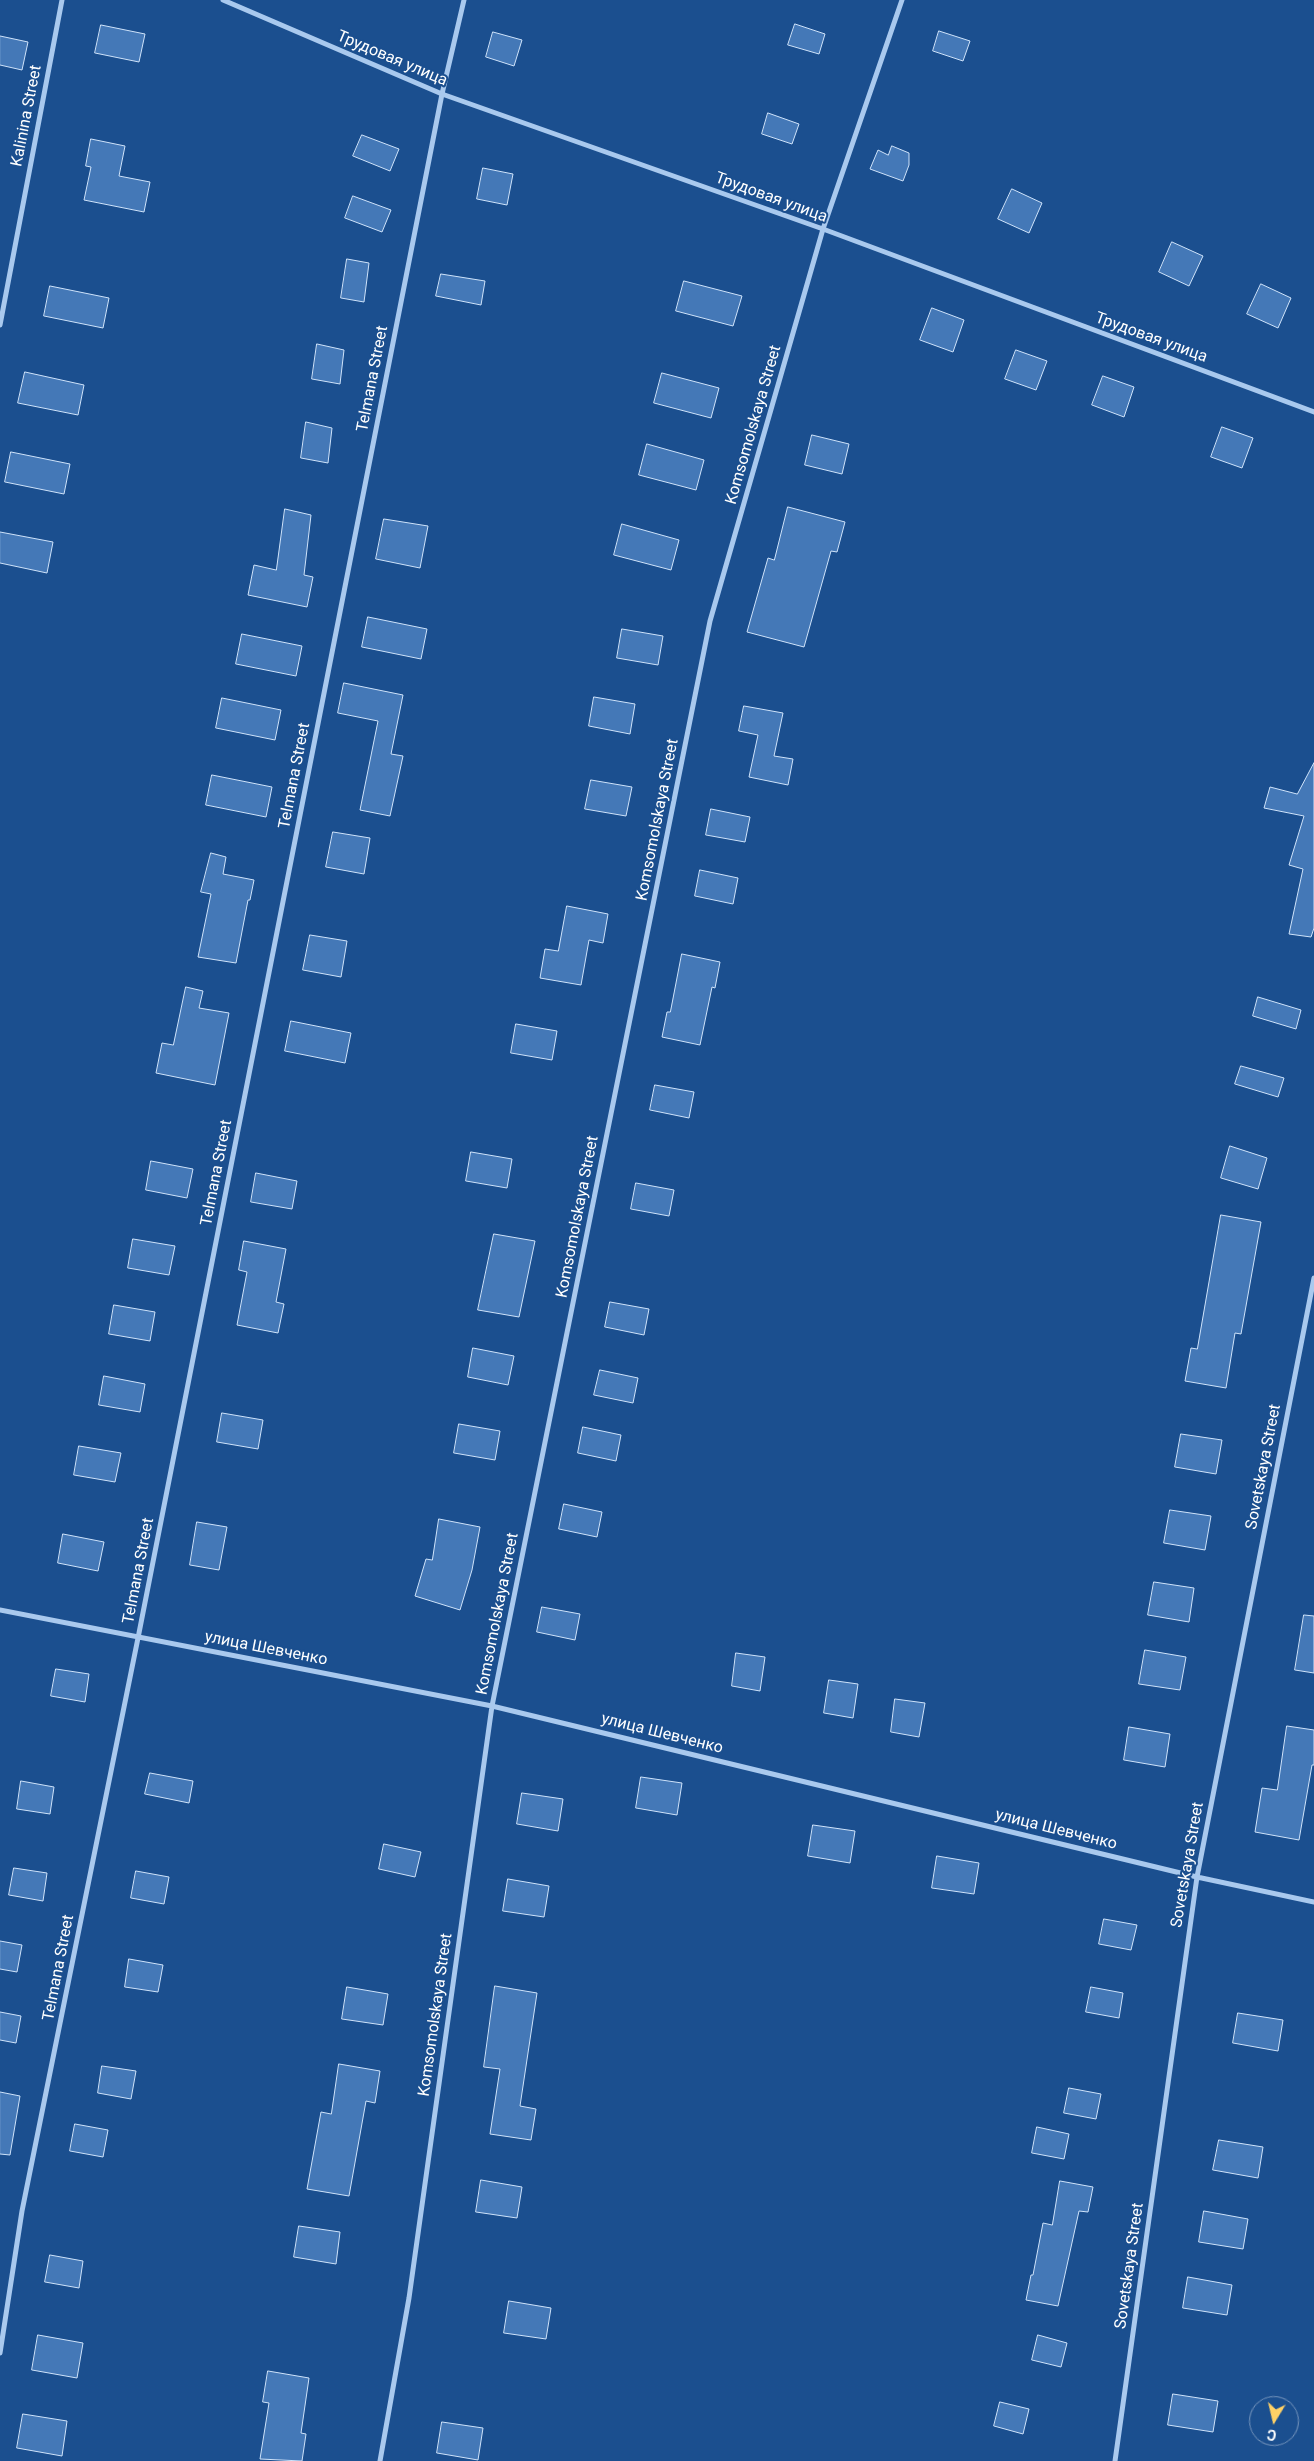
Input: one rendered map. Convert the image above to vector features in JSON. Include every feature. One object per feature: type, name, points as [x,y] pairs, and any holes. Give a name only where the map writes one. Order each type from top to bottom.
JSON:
[{"type":"street","name":"Kalinina Street","points":[[0,325],[62,0]]},
{"type":"street","name":"Трудовая улица","points":[[223,0],[442,94],[823,229],[1314,412]]},
{"type":"street","name":"Telmana Street","points":[[0,2352],[22,2211],[138,1638],[442,94],[464,0]]},
{"type":"street","name":"Komsomolskaya Street","points":[[380,2461],[409,2298],[492,1706],[710,621],[823,229],[902,0]]},
{"type":"street","name":"Sovetskaya Street","points":[[1116,2461],[1197,1877],[1314,1278]]},
{"type":"street","name":"улица Шевченко","points":[[0,1610],[492,1706],[1197,1877],[1314,1902]]},
{"type":"building","points":[[795,24],[825,34],[819,54],[788,45]]},
{"type":"building","points":[[101,25],[145,34],[139,62],[95,53]]},
{"type":"building","points":[[939,31],[970,41],[963,61],[933,51]]},
{"type":"building","points":[[493,32],[522,40],[514,66],[486,57]]},
{"type":"building","points":[[0,36],[28,42],[22,70],[0,65]]},
{"type":"building","points":[[768,113],[799,124],[792,144],[762,134]]},
{"type":"building","points":[[362,135],[399,149],[390,171],[353,156]]},
{"type":"building","points":[[91,139],[125,146],[119,176],[150,182],[144,212],[84,200],[91,167],[86,166]]},
{"type":"building","points":[[892,146],[909,153],[909,165],[903,181],[870,169],[878,150],[888,155]]},
{"type":"building","points":[[483,168],[513,174],[507,205],[477,199]]},
{"type":"building","points":[[1012,189],[1042,203],[1029,233],[998,219]]},
{"type":"building","points":[[353,196],[391,210],[382,232],[345,218]]},
{"type":"building","points":[[1172,242],[1203,256],[1189,286],[1159,272]]},
{"type":"building","points":[[347,259],[369,263],[364,302],[341,298]]},
{"type":"building","points":[[441,274],[485,281],[481,305],[436,296]]},
{"type":"building","points":[[684,281],[742,296],[733,326],[676,311]]},
{"type":"building","points":[[1261,284],[1291,298],[1278,328],[1247,314]]},
{"type":"building","points":[[50,286],[109,298],[103,328],[44,316]]},
{"type":"building","points":[[932,308],[964,320],[953,352],[920,340]]},
{"type":"building","points":[[317,344],[344,350],[340,384],[312,379]]},
{"type":"building","points":[[1016,350],[1047,361],[1036,390],[1005,379]]},
{"type":"building","points":[[25,372],[84,385],[78,415],[18,403]]},
{"type":"building","points":[[662,373],[719,388],[711,418],[654,403]]},
{"type":"building","points":[[1103,376],[1134,387],[1124,417],[1092,405]]},
{"type":"building","points":[[306,422],[332,428],[328,463],[301,458]]},
{"type":"building","points":[[1222,427],[1253,438],[1242,468],[1211,457]]},
{"type":"building","points":[[812,435],[849,444],[842,474],[805,465]]},
{"type":"building","points":[[647,444],[704,460],[696,490],[639,475]]},
{"type":"building","points":[[11,452],[70,464],[64,494],[5,482]]},
{"type":"building","points":[[788,507],[845,522],[837,552],[831,551],[804,647],[747,632],[768,558],[774,560]]},
{"type":"building","points":[[285,509],[311,515],[304,575],[313,577],[307,607],[248,595],[254,565],[276,570]]},
{"type":"building","points":[[384,519],[428,526],[420,568],[376,559]]},
{"type":"building","points":[[622,524],[679,540],[671,570],[614,555]]},
{"type":"building","points":[[0,532],[53,542],[47,573],[0,563]]},
{"type":"building","points":[[368,617],[427,629],[421,659],[362,647]]},
{"type":"building","points":[[622,629],[663,636],[658,665],[617,658]]},
{"type":"building","points":[[242,634],[302,646],[296,676],[236,664]]},
{"type":"building","points":[[344,683],[403,695],[391,754],[403,756],[390,816],[360,810],[378,721],[338,713]]},
{"type":"building","points":[[594,697],[635,704],[630,734],[589,726]]},
{"type":"building","points":[[222,698],[281,710],[275,740],[216,728]]},
{"type":"building","points":[[744,706],[783,713],[774,756],[793,759],[788,785],[749,777],[758,735],[739,731]]},
{"type":"building","points":[[1314,763],[1314,928],[1311,937],[1289,934],[1303,869],[1289,865],[1304,816],[1264,808],[1270,787],[1297,794]]},
{"type":"building","points":[[212,775],[272,787],[266,817],[206,805]]},
{"type":"building","points":[[591,780],[632,787],[626,816],[585,809]]},
{"type":"building","points":[[711,809],[750,817],[745,842],[706,835]]},
{"type":"building","points":[[333,832],[370,838],[364,874],[326,867]]},
{"type":"building","points":[[211,853],[226,857],[223,874],[254,880],[250,900],[248,900],[236,963],[198,957],[211,894],[201,892]]},
{"type":"building","points":[[700,870],[738,878],[733,904],[695,896]]},
{"type":"building","points":[[567,906],[608,914],[603,943],[589,940],[581,985],[540,978],[545,949],[558,951]]},
{"type":"building","points":[[310,935],[347,941],[341,977],[303,970]]},
{"type":"building","points":[[682,954],[720,962],[715,988],[712,987],[700,1045],[662,1037],[667,1012],[670,1012]]},
{"type":"building","points":[[186,987],[203,991],[199,1008],[229,1013],[215,1085],[156,1073],[162,1043],[173,1045]]},
{"type":"building","points":[[1258,997],[1301,1010],[1296,1029],[1253,1016]]},
{"type":"building","points":[[291,1021],[351,1033],[345,1063],[285,1051]]},
{"type":"building","points":[[516,1024],[557,1031],[552,1060],[511,1053]]},
{"type":"building","points":[[1241,1066],[1284,1078],[1278,1097],[1235,1084]]},
{"type":"building","points":[[655,1085],[694,1092],[689,1118],[650,1110]]},
{"type":"building","points":[[1230,1146],[1267,1158],[1258,1189],[1221,1178]]},
{"type":"building","points":[[471,1152],[512,1159],[507,1188],[466,1181]]},
{"type":"building","points":[[151,1161],[193,1169],[187,1198],[146,1190]]},
{"type":"building","points":[[256,1173],[297,1181],[292,1209],[251,1202]]},
{"type":"building","points":[[636,1183],[674,1190],[669,1216],[631,1209]]},
{"type":"building","points":[[1221,1215],[1261,1222],[1241,1334],[1235,1333],[1226,1388],[1185,1381],[1191,1348],[1197,1349]]},
{"type":"building","points":[[494,1234],[535,1241],[519,1317],[478,1310]]},
{"type":"building","points":[[133,1239],[175,1246],[169,1275],[128,1268]]},
{"type":"building","points":[[244,1241],[286,1249],[276,1302],[284,1304],[278,1333],[237,1325],[247,1272],[239,1270]]},
{"type":"building","points":[[610,1302],[649,1309],[644,1335],[605,1327]]},
{"type":"building","points":[[114,1305],[155,1312],[150,1341],[109,1334]]},
{"type":"building","points":[[473,1348],[514,1356],[508,1385],[468,1377]]},
{"type":"building","points":[[600,1370],[638,1378],[633,1403],[594,1395]]},
{"type":"building","points":[[104,1376],[145,1384],[140,1412],[99,1405]]},
{"type":"building","points":[[222,1413],[263,1420],[258,1449],[217,1442]]},
{"type":"building","points":[[459,1424],[500,1431],[495,1460],[454,1453]]},
{"type":"building","points":[[583,1427],[621,1435],[616,1461],[578,1453]]},
{"type":"building","points":[[1181,1434],[1222,1440],[1216,1474],[1175,1467]]},
{"type":"building","points":[[79,1446],[121,1453],[115,1482],[74,1475]]},
{"type":"building","points":[[564,1504],[602,1512],[597,1537],[559,1529]]},
{"type":"building","points":[[1170,1510],[1211,1516],[1205,1550],[1164,1543]]},
{"type":"building","points":[[439,1519],[480,1527],[472,1570],[460,1610],[415,1596],[426,1559],[432,1560]]},
{"type":"building","points":[[197,1522],[227,1527],[219,1570],[190,1565]]},
{"type":"building","points":[[63,1534],[104,1542],[98,1571],[58,1563]]},
{"type":"building","points":[[1154,1582],[1194,1588],[1189,1622],[1148,1615]]},
{"type":"building","points":[[542,1607],[580,1614],[575,1640],[537,1632]]},
{"type":"building","points":[[1304,1615],[1314,1616],[1314,1673],[1295,1670]]},
{"type":"building","points":[[1145,1650],[1186,1657],[1180,1690],[1139,1684]]},
{"type":"building","points":[[736,1653],[765,1657],[760,1691],[732,1686]]},
{"type":"building","points":[[56,1669],[89,1674],[85,1702],[51,1696]]},
{"type":"building","points":[[829,1680],[858,1684],[853,1718],[824,1713]]},
{"type":"building","points":[[895,1699],[925,1703],[919,1737],[891,1732]]},
{"type":"building","points":[[1287,1726],[1314,1730],[1314,1765],[1312,1765],[1299,1840],[1255,1832],[1262,1788],[1277,1790]]},
{"type":"building","points":[[1129,1727],[1170,1734],[1165,1767],[1124,1760]]},
{"type":"building","points":[[150,1773],[193,1781],[189,1803],[145,1794]]},
{"type":"building","points":[[641,1777],[682,1783],[677,1815],[636,1808]]},
{"type":"building","points":[[21,1781],[54,1787],[50,1814],[17,1809]]},
{"type":"building","points":[[522,1793],[563,1799],[558,1831],[517,1824]]},
{"type":"building","points":[[813,1825],[855,1831],[850,1863],[808,1856]]},
{"type":"building","points":[[384,1844],[421,1852],[415,1877],[379,1869]]},
{"type":"building","points":[[937,1856],[979,1863],[974,1894],[932,1888]]},
{"type":"building","points":[[14,1868],[47,1873],[43,1901],[9,1895]]},
{"type":"building","points":[[136,1871],[169,1877],[164,1904],[131,1898]]},
{"type":"building","points":[[508,1879],[549,1886],[544,1917],[503,1911]]},
{"type":"building","points":[[1104,1919],[1137,1925],[1131,1950],[1099,1944]]},
{"type":"building","points":[[0,1941],[22,1945],[17,1972],[0,1969]]},
{"type":"building","points":[[129,1959],[163,1965],[158,1992],[125,1987]]},
{"type":"building","points":[[495,1986],[537,1993],[520,2106],[536,2109],[531,2140],[490,2134],[500,2069],[484,2067]]},
{"type":"building","points":[[347,1987],[388,1994],[383,2025],[342,2019]]},
{"type":"building","points":[[1091,1987],[1123,1993],[1119,2018],[1086,2012]]},
{"type":"building","points":[[0,2012],[21,2016],[16,2043],[0,2040]]},
{"type":"building","points":[[1238,2013],[1283,2020],[1278,2051],[1233,2043]]},
{"type":"building","points":[[339,2064],[380,2071],[375,2103],[366,2101],[349,2196],[307,2189],[321,2112],[331,2114]]},
{"type":"building","points":[[102,2066],[136,2071],[131,2099],[98,2093]]},
{"type":"building","points":[[1069,2088],[1101,2094],[1096,2119],[1064,2113]]},
{"type":"building","points":[[0,2092],[20,2096],[10,2155],[0,2154]]},
{"type":"building","points":[[75,2124],[108,2130],[103,2157],[70,2151]]},
{"type":"building","points":[[1037,2127],[1069,2134],[1064,2159],[1032,2153]]},
{"type":"building","points":[[1219,2140],[1263,2147],[1258,2178],[1213,2170]]},
{"type":"building","points":[[481,2180],[522,2187],[517,2218],[476,2212]]},
{"type":"building","points":[[1060,2181],[1093,2187],[1088,2212],[1079,2211],[1058,2306],[1026,2300],[1043,2223],[1052,2225]]},
{"type":"building","points":[[1204,2211],[1248,2219],[1243,2249],[1199,2242]]},
{"type":"building","points":[[299,2226],[340,2232],[336,2264],[294,2257]]},
{"type":"building","points":[[50,2255],[83,2261],[79,2288],[45,2282]]},
{"type":"building","points":[[1188,2277],[1232,2285],[1227,2315],[1183,2308]]},
{"type":"building","points":[[509,2301],[551,2308],[546,2339],[504,2333]]},
{"type":"building","points":[[38,2335],[83,2343],[77,2378],[32,2370]]},
{"type":"building","points":[[1038,2335],[1067,2343],[1061,2367],[1032,2360]]},
{"type":"building","points":[[268,2371],[309,2378],[301,2433],[306,2434],[302,2461],[260,2459],[269,2403],[263,2402]]},
{"type":"building","points":[[1173,2394],[1218,2401],[1213,2432],[1168,2425]]},
{"type":"building","points":[[1000,2402],[1029,2409],[1023,2434],[994,2426]]},
{"type":"building","points":[[23,2414],[67,2421],[62,2456],[17,2448]]},
{"type":"building","points":[[442,2422],[483,2428],[478,2460],[437,2453]]}]
